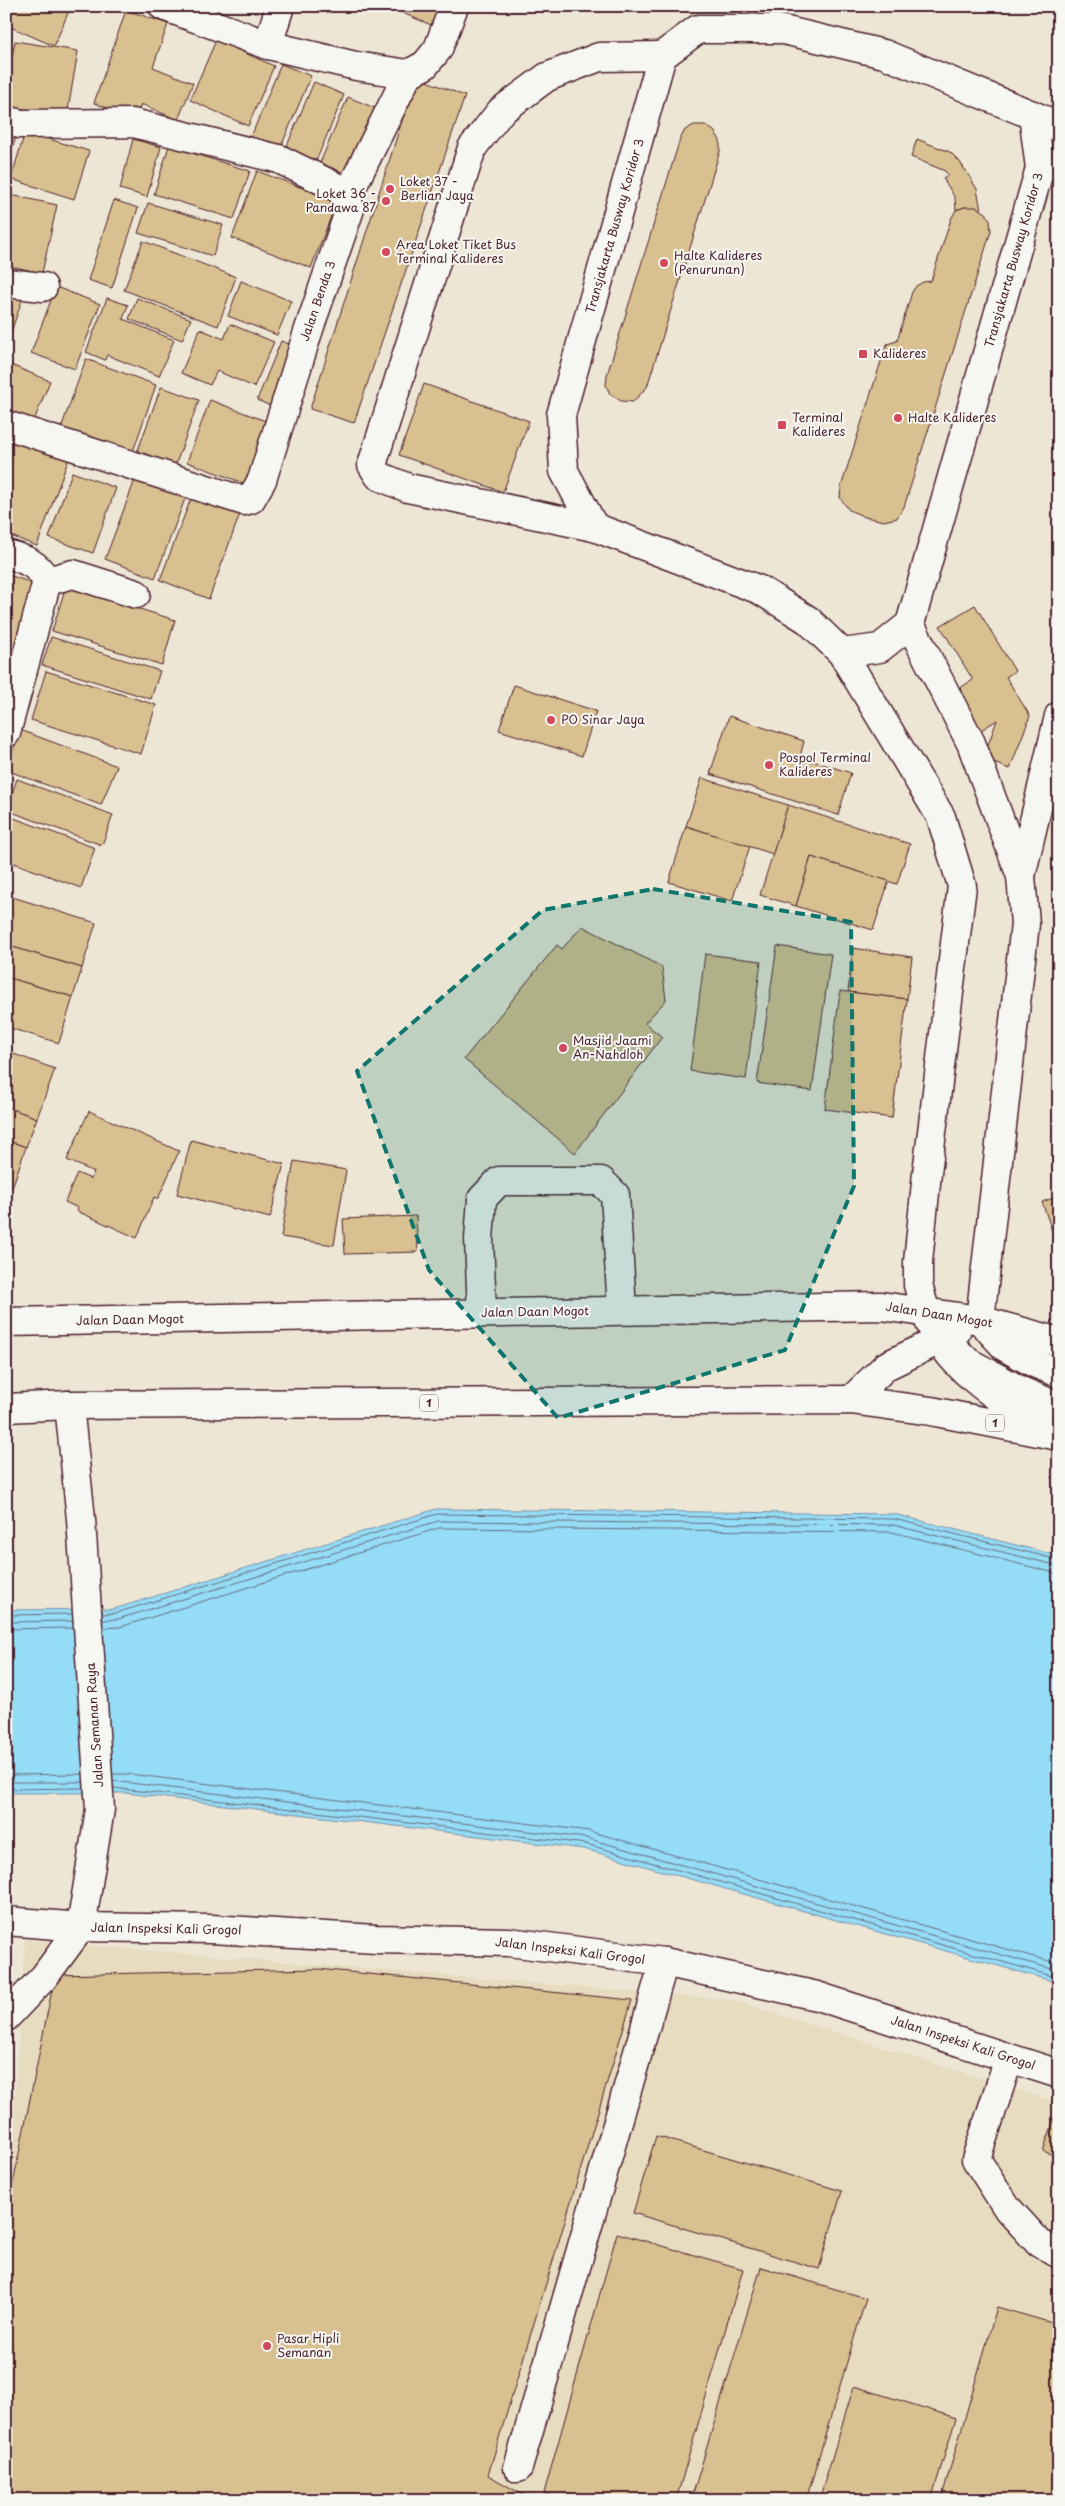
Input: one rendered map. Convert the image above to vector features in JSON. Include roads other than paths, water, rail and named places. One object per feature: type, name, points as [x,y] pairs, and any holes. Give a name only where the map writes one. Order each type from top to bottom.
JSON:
[{"type":"main road","points":[[163,6],[268,45],[356,66],[408,74]]},
{"type":"main road","points":[[268,45],[280,6]]},
{"type":"main road","points":[[6,120],[20,124],[133,123],[279,159],[338,188],[347,197],[408,74],[425,65],[438,49],[454,6]]},
{"type":"main road","points":[[1057,1435],[1010,1406],[957,1364],[926,1313],[918,1285],[918,1262],[962,886],[941,817],[842,653],[808,620],[760,590],[594,527],[408,488],[379,476],[372,466],[472,148],[501,111],[547,77],[599,57],[662,56],[703,18],[779,29],[884,54],[1059,126]]},
{"type":"main road","name":"Transjakarta Busway Koridor 3","points":[[594,527],[564,471],[561,415],[662,56]]},
{"type":"main road","name":"Transjakarta Busway Koridor 3","points":[[910,624],[1040,168],[1033,115]]},
{"type":"main road","name":"Jalan Benda 3","points":[[6,425],[244,501],[251,499],[262,480],[308,332],[350,209],[347,197]]},
{"type":"main road","points":[[6,283],[43,287]]},
{"type":"main road","points":[[6,554],[31,561],[41,570],[47,581],[6,733]]},
{"type":"main road","points":[[47,581],[73,574],[136,594]]},
{"type":"main road","points":[[842,653],[880,648],[910,624],[971,743],[1021,876],[1025,924],[980,1320],[1005,1347],[1034,1363],[1059,1373]]},
{"type":"main road","points":[[1021,876],[1059,716]]},
{"type":"main road","points":[[482,1314],[479,1239],[482,1199],[499,1182],[601,1181],[615,1195],[622,1310]]},
{"type":"main road","name":"Jalan Daan Mogot","points":[[6,1322],[881,1306],[980,1320],[1059,1342]]},
{"type":"main road","points":[[851,1400],[886,1366],[980,1320]]},
{"type":"main road","points":[[942,1340],[968,1362],[993,1377],[1059,1407]]},
{"type":"main road","name":"1","points":[[6,1408],[69,1405],[851,1400],[931,1411],[1057,1435]]},
{"type":"main road","name":"Jalan Semanan Raya","points":[[6,2017],[44,1977],[81,1927],[100,1809],[81,1519],[69,1405]]},
{"type":"main road","name":"Jalan Inspeksi Kali Grogol","points":[[6,1921],[81,1927],[212,1929],[376,1939],[509,1942],[664,1962],[817,1996],[1059,2074]]},
{"type":"main road","points":[[518,2468],[664,1962]]},
{"type":"main road","points":[[1008,2058],[976,2159],[1008,2210],[1039,2243],[1059,2254]]},
{"type":"water","points":[[436,1509],[894,1514],[1059,1556],[1059,1983],[584,1849],[126,1793],[6,1793],[6,1610],[114,1609]]},
{"type":"place","name":"Loket 37 - Berlian Jaya","points":[[390,189]]},
{"type":"place","name":"Loket 36 - Pandawa 87","points":[[386,201]]},
{"type":"place","name":"Area Loket Tiket Bus Terminal Kalideres","points":[[386,252]]},
{"type":"place","name":"Halte Kalideres (Penurunan)","points":[[664,263]]},
{"type":"place","name":"Kalideres","points":[[863,354]]},
{"type":"place","name":"Halte Kalideres","points":[[898,418]]},
{"type":"place","name":"Terminal Kalideres","points":[[782,425]]},
{"type":"place","name":"PO Sinar Jaya","points":[[551,720]]},
{"type":"place","name":"Pospol Terminal Kalideres","points":[[769,765]]},
{"type":"place","name":"Masjid Jaami An-Nahdloh","points":[[563,1048]]},
{"type":"place","name":"Pasar Hipli Semanan","points":[[267,2346]]}]
